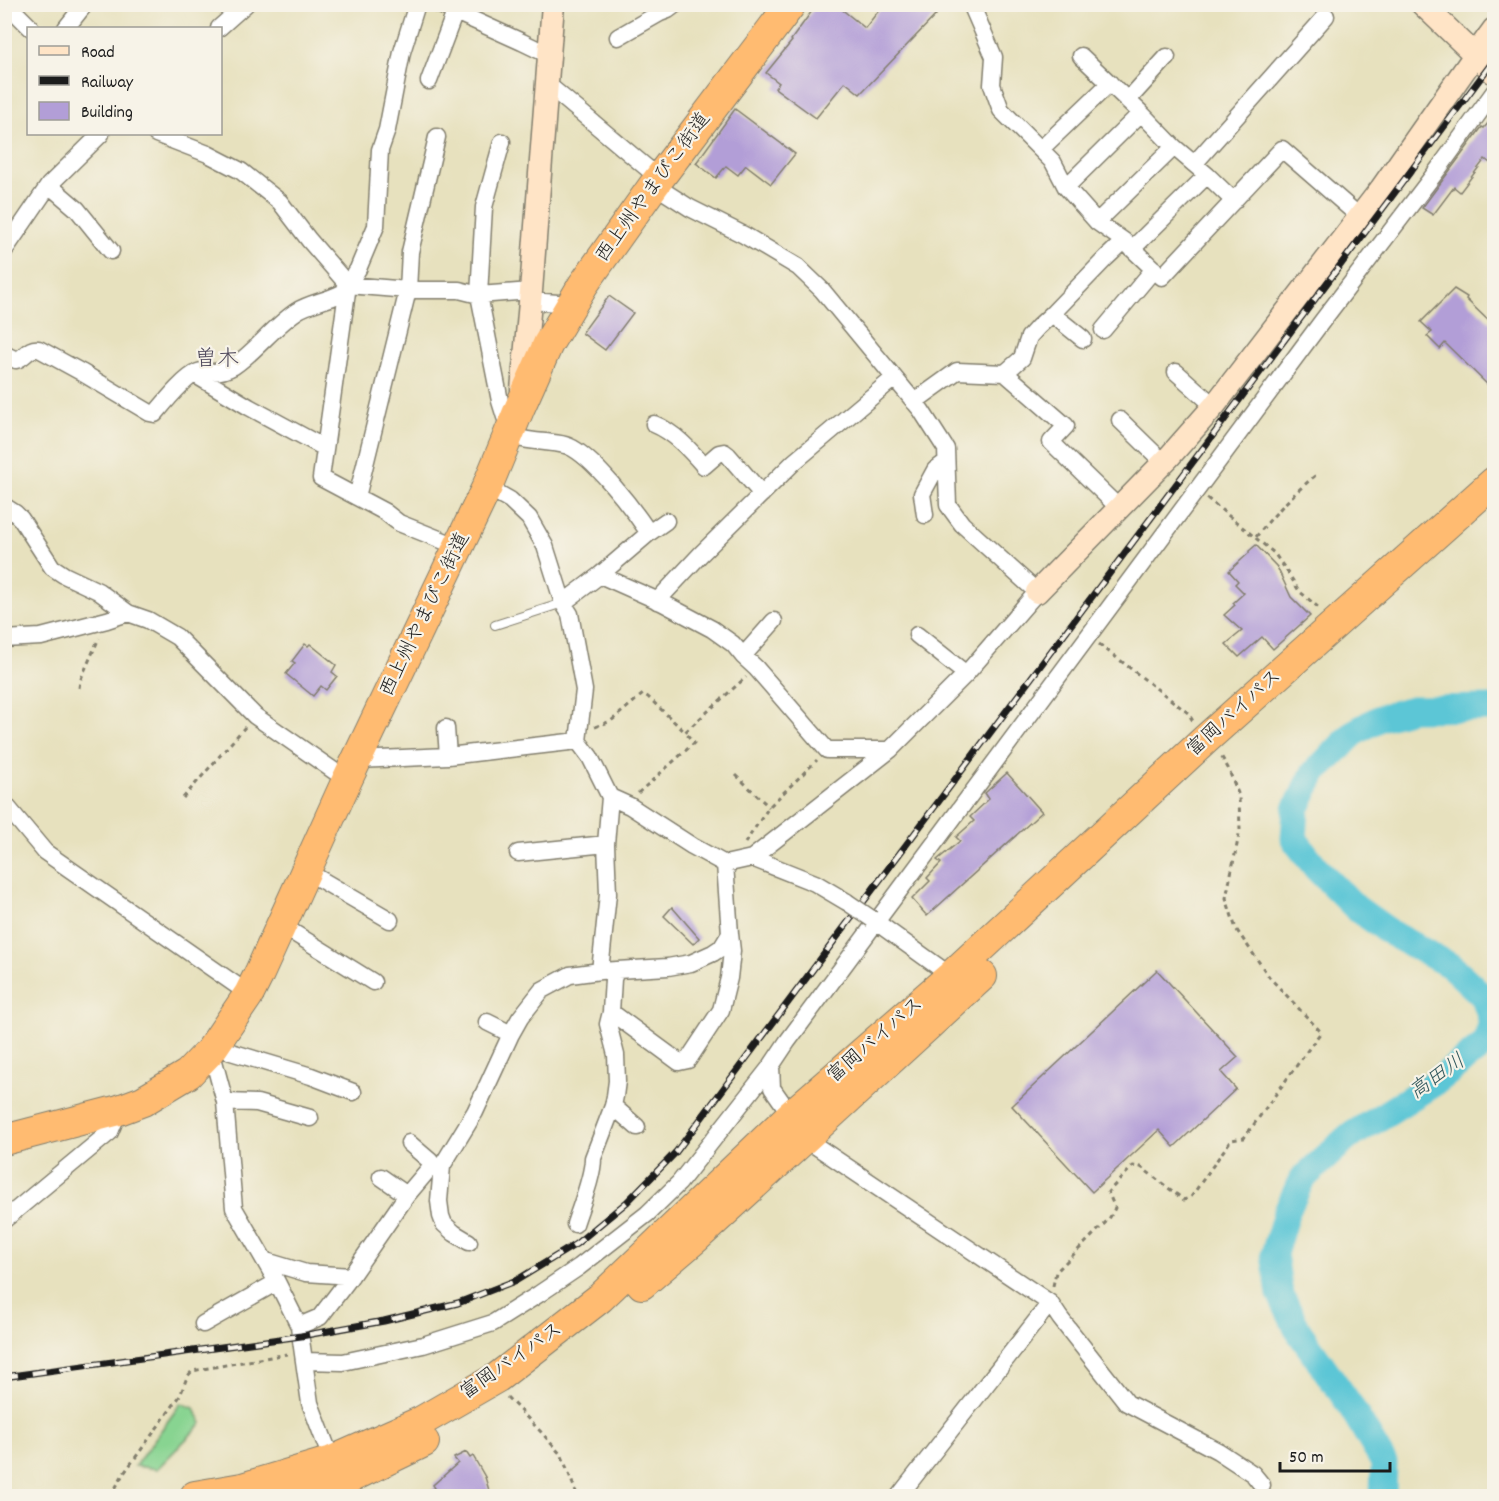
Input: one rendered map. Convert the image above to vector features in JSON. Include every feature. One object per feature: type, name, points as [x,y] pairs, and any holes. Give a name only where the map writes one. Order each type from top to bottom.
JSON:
[{"type":"highway","name":"西上州やまびこ街道","points":[[4,1140],[119,1110],[143,1101],[188,1074],[213,1048],[249,993],[487,487],[548,344],[583,285],[657,182],[791,4]]},
{"type":"highway","name":"富岡バイパス","points":[[195,1497],[242,1488],[339,1480],[420,1422],[498,1377],[600,1298],[798,1126],[967,990],[1336,623],[1494,482]]},
{"type":"highway","name":"富岡バイパス","points":[[287,1497],[339,1480],[431,1438],[504,1394],[612,1311],[697,1237],[798,1126],[951,976],[1213,747],[1494,509]]},
{"type":"street","points":[[7,4],[30,27]]},
{"type":"street","points":[[67,27],[85,4]]},
{"type":"street","points":[[220,27],[246,4]]},
{"type":"street","points":[[4,354],[15,360],[22,358],[33,348],[39,349],[150,413],[156,414],[181,385],[194,374],[201,371],[224,371],[244,358],[298,310],[344,293],[358,269],[376,226],[380,150],[387,130],[402,52],[417,4]]},
{"type":"street","points":[[438,4],[458,10],[549,56]]},
{"type":"street","points":[[514,423],[531,296],[553,4]]},
{"type":"street","points":[[618,37],[676,4]]},
{"type":"street","points":[[971,4],[994,57],[992,85],[1001,110],[1053,162],[1066,187],[1097,222],[1128,245],[1162,277],[1282,149],[1360,217]]},
{"type":"street","points":[[1422,4],[1494,73]]},
{"type":"street","points":[[429,81],[458,10]]},
{"type":"street","points":[[1194,164],[1326,16]]},
{"type":"street","points":[[611,1012],[679,1062],[688,1060],[721,1010],[729,978],[732,951],[730,934],[739,861],[890,750],[966,674],[1037,592],[1214,406],[1382,189],[1494,29]]},
{"type":"street","points":[[1081,56],[1174,147],[1234,201]]},
{"type":"street","points":[[1128,100],[1167,57]]},
{"type":"street","points":[[1041,149],[1110,83]]},
{"type":"street","points":[[547,84],[657,182],[690,208],[744,235],[798,267],[822,290],[914,402],[946,449],[948,505],[962,524],[1037,592]]},
{"type":"street","points":[[304,1358],[344,1362],[423,1345],[493,1323],[579,1267],[647,1214],[679,1183],[771,1066],[874,921],[1433,177],[1494,92]]},
{"type":"street","points":[[1066,187],[1141,113]]},
{"type":"street","points":[[4,251],[49,185],[100,135]]},
{"type":"street","points":[[159,135],[208,154],[241,171],[280,202],[348,287],[459,290],[479,295],[531,296],[572,304]]},
{"type":"street","points":[[357,497],[408,290],[410,252],[437,137]]},
{"type":"street","points":[[502,142],[484,207],[479,295],[505,417],[514,423],[522,440],[565,444],[576,449],[592,462],[649,533]]},
{"type":"street","points":[[1097,222],[1174,147]]},
{"type":"street","points":[[1005,374],[1022,358],[1029,337],[1075,289],[1208,176]]},
{"type":"street","points":[[49,185],[77,209],[111,251]]},
{"type":"street","points":[[1103,330],[1154,269]]},
{"type":"street","points":[[348,287],[321,478],[384,512],[399,523],[459,547]]},
{"type":"street","points":[[1052,314],[1083,339]]},
{"type":"street","points":[[914,402],[957,371],[1005,374],[1066,426],[1051,442],[1119,508]]},
{"type":"street","points":[[1176,372],[1214,406]]},
{"type":"street","points":[[194,374],[325,448]]},
{"type":"street","points":[[657,601],[794,462],[894,378]]},
{"type":"street","points":[[1120,420],[1163,462]]},
{"type":"street","points":[[654,424],[664,428],[693,452],[704,466],[719,453],[724,452],[762,494]]},
{"type":"street","points":[[925,515],[922,494],[935,470],[946,462]]},
{"type":"street","points":[[487,487],[510,500],[529,518],[545,546],[563,603],[570,614],[584,690],[579,734],[610,797],[606,844],[608,971],[613,979],[608,1023],[616,1055],[617,1081],[613,1107],[593,1158],[575,1224]]},
{"type":"street","points":[[4,506],[21,519],[52,567],[98,591],[128,613],[147,620],[177,637],[255,716],[352,770],[579,734]]},
{"type":"street","points":[[563,603],[666,521]]},
{"type":"street","points":[[600,574],[712,629],[733,644],[827,750],[890,750]]},
{"type":"street","points":[[4,639],[41,637],[128,613]]},
{"type":"street","points":[[743,656],[774,621]]},
{"type":"street","points":[[917,635],[966,674]]},
{"type":"street","points":[[446,728],[448,756]]},
{"type":"street","points":[[610,797],[630,806],[692,846],[815,883],[847,902],[951,976]]},
{"type":"street","points":[[4,803],[45,852],[249,993]]},
{"type":"street","points":[[518,854],[606,844]]},
{"type":"street","points":[[306,871],[390,920]]},
{"type":"street","points":[[281,925],[374,982]]},
{"type":"street","points":[[469,1242],[444,1224],[439,1201],[438,1167],[475,1112],[519,1018],[542,990],[570,975],[669,967],[691,963],[713,953],[722,946],[730,934]]},
{"type":"street","points":[[487,1022],[511,1034]]},
{"type":"street","points":[[339,1480],[310,1403],[299,1326],[278,1282],[234,1208],[225,1102],[213,1048],[299,1073],[353,1092]]},
{"type":"street","points":[[771,1066],[772,1088],[798,1126],[1050,1303],[1127,1403],[1218,1451],[1253,1474],[1262,1485]]},
{"type":"street","points":[[225,1102],[257,1103],[310,1118]]},
{"type":"street","points":[[613,1107],[637,1127]]},
{"type":"street","points":[[4,1220],[110,1132],[119,1110]]},
{"type":"street","points":[[409,1143],[438,1167]]},
{"type":"street","points":[[299,1326],[321,1317],[407,1195],[429,1169],[438,1167]]},
{"type":"street","points":[[381,1178],[407,1195]]},
{"type":"street","points":[[266,1261],[306,1273],[351,1276]]},
{"type":"street","points":[[203,1324],[278,1282]]},
{"type":"street","points":[[899,1497],[1050,1303]]},
{"type":"lane","points":[[495,625],[563,603]]},
{"type":"path","points":[[1257,537],[1316,475]]},
{"type":"path","points":[[1198,490],[1274,553],[1299,591],[1336,623]]},
{"type":"path","points":[[79,687],[107,620]]},
{"type":"path","points":[[1050,1303],[1056,1272],[1109,1219],[1115,1208],[1108,1192],[1132,1167],[1141,1167],[1184,1200],[1191,1197],[1231,1140],[1244,1138],[1321,1032],[1270,978],[1236,929],[1226,898],[1240,830],[1239,795],[1228,768],[1188,713],[1089,636]]},
{"type":"path","points":[[685,732],[756,668]]},
{"type":"path","points":[[579,734],[611,721],[643,694],[694,743],[639,793],[630,806]]},
{"type":"path","points":[[183,798],[255,716]]},
{"type":"path","points":[[739,861],[741,850],[769,807],[827,750]]},
{"type":"path","points":[[736,775],[769,807]]},
{"type":"path","points":[[111,1497],[122,1476],[180,1396],[187,1377],[192,1371],[294,1353],[304,1358]]},
{"type":"path","points":[[504,1394],[562,1456],[576,1497]]},
{"type":"path","points":[[1488,1410],[1494,1406]]},
{"type":"green space","points":[[181,1403],[194,1408],[202,1423],[157,1469],[135,1466]]},
{"type":"building","points":[[817,4],[835,4],[865,28],[884,4],[912,4],[920,11],[925,6],[936,15],[860,94],[845,82],[816,118],[775,88],[779,83],[766,73],[792,41]]},
{"type":"building","points":[[735,109],[795,154],[771,184],[746,165],[738,175],[726,166],[716,178],[696,163]]},
{"type":"building","points":[[1494,116],[1494,157],[1490,163],[1485,159],[1460,192],[1454,187],[1433,215],[1422,208],[1482,127],[1484,128]]},
{"type":"building","points":[[1454,289],[1467,297],[1466,299],[1494,326],[1494,391],[1445,343],[1440,349],[1427,336],[1432,332],[1421,322]]},
{"type":"building","points":[[609,296],[633,313],[605,350],[582,333]]},
{"type":"building","points":[[1256,545],[1277,567],[1291,597],[1310,616],[1273,649],[1262,637],[1239,657],[1226,644],[1242,631],[1224,615],[1244,593],[1235,584],[1238,581],[1229,571]]},
{"type":"building","points":[[305,644],[308,646],[310,644],[336,665],[332,672],[337,676],[326,690],[321,686],[313,696],[286,674],[295,663],[292,661]]},
{"type":"building","points":[[1007,773],[1042,812],[927,916],[912,899],[930,881],[927,878],[941,863],[937,860],[960,841],[956,837],[974,821],[970,817],[989,799],[985,793]]},
{"type":"building","points":[[672,907],[699,938],[693,944],[664,916]]},
{"type":"building","points":[[1157,970],[1238,1057],[1221,1072],[1236,1089],[1174,1147],[1159,1130],[1092,1192],[1012,1106]]},
{"type":"building","points":[[466,1452],[470,1458],[473,1456],[485,1477],[491,1497],[421,1497],[435,1488],[433,1485],[458,1463],[454,1458]]},
{"type":"waterway","name":"高田川","points":[[1383,1496],[1384,1463],[1350,1405],[1299,1332],[1280,1294],[1274,1254],[1286,1213],[1302,1179],[1347,1138],[1436,1082],[1485,1044],[1492,1022],[1484,997],[1451,966],[1394,935],[1356,908],[1317,869],[1294,839],[1296,809],[1314,773],[1355,732],[1380,718],[1412,709],[1494,708]]},
{"type":"railway","points":[[4,1377],[301,1336],[384,1321],[458,1303],[517,1280],[576,1244],[627,1202],[676,1152],[1494,60]]},
{"type":"district","name":"曽木","points":[[217,360]]}]
